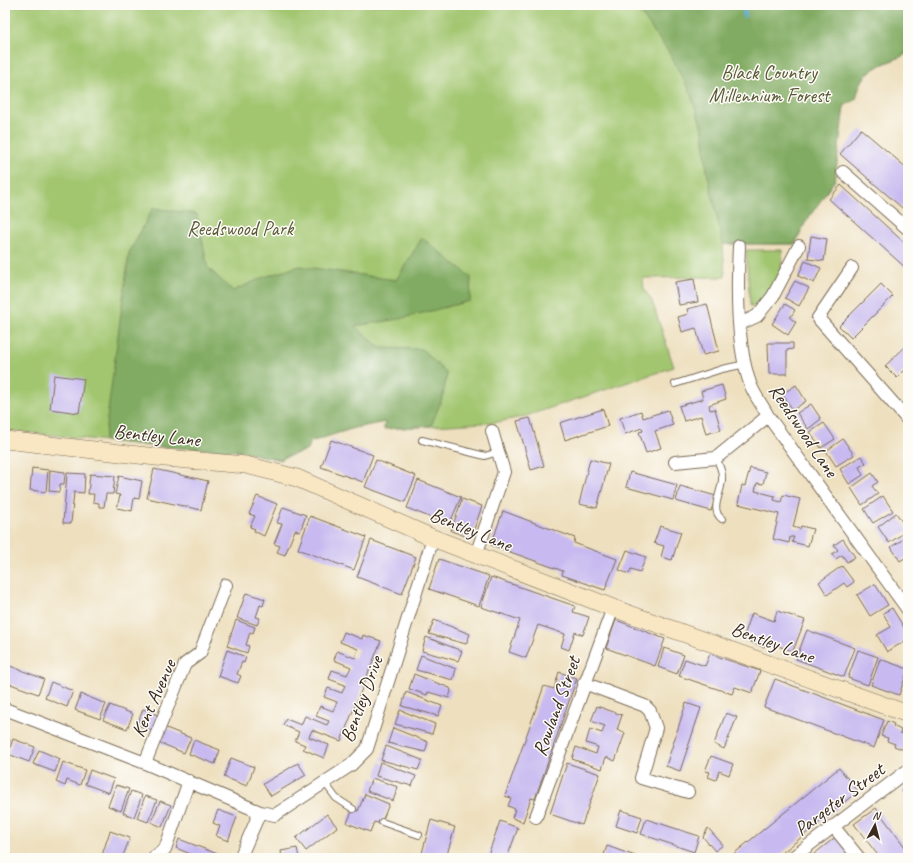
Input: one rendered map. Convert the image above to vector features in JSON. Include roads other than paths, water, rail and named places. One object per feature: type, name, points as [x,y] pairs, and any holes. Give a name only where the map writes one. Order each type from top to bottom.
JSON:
[{"type":"street","points":[[843,172],[908,230]]},
{"type":"street","name":"Reedswood Lane","points":[[738,246],[741,342],[751,386],[768,416],[908,610]]},
{"type":"street","points":[[740,324],[757,316],[773,296],[799,246]]},
{"type":"street","points":[[852,268],[818,318],[908,420]]},
{"type":"street","points":[[675,462],[716,458],[768,416]]},
{"type":"street","points":[[476,555],[504,472],[492,431]]},
{"type":"street","name":"Bentley Lane","points":[[5,440],[165,458],[246,465],[297,478],[433,538],[613,608],[908,714]]},
{"type":"street","name":"Bentley Drive","points":[[260,812],[275,815],[351,765],[367,749],[433,538]]},
{"type":"street","name":"Kent Avenue","points":[[145,763],[185,664],[200,653],[226,585]]},
{"type":"street","name":"Rowland Street","points":[[536,817],[584,682],[613,608]]},
{"type":"street","points":[[584,682],[645,706],[650,711],[656,728],[641,778],[688,792]]},
{"type":"street","points":[[5,709],[145,763],[260,812],[240,858]]},
{"type":"street","name":"Pargeter Street","points":[[792,858],[908,770]]},
{"type":"street","points":[[153,858],[165,850],[189,781]]},
{"type":"street","points":[[833,826],[859,858]]},
{"type":"lane","points":[[675,384],[746,364]]},
{"type":"lane","points":[[422,440],[485,456],[498,452]]},
{"type":"lane","points":[[716,458],[722,477],[715,510],[717,516],[722,520]]},
{"type":"lane","points":[[324,783],[336,798],[353,809]]},
{"type":"lane","points":[[382,822],[419,835]]},
{"type":"waterway","points":[[744,16],[745,5]]},
{"type":"park label","name":"Black Country Millennium Forest","points":[[769,84]]},
{"type":"park label","name":"Reedswood Park","points":[[240,228]]}]
